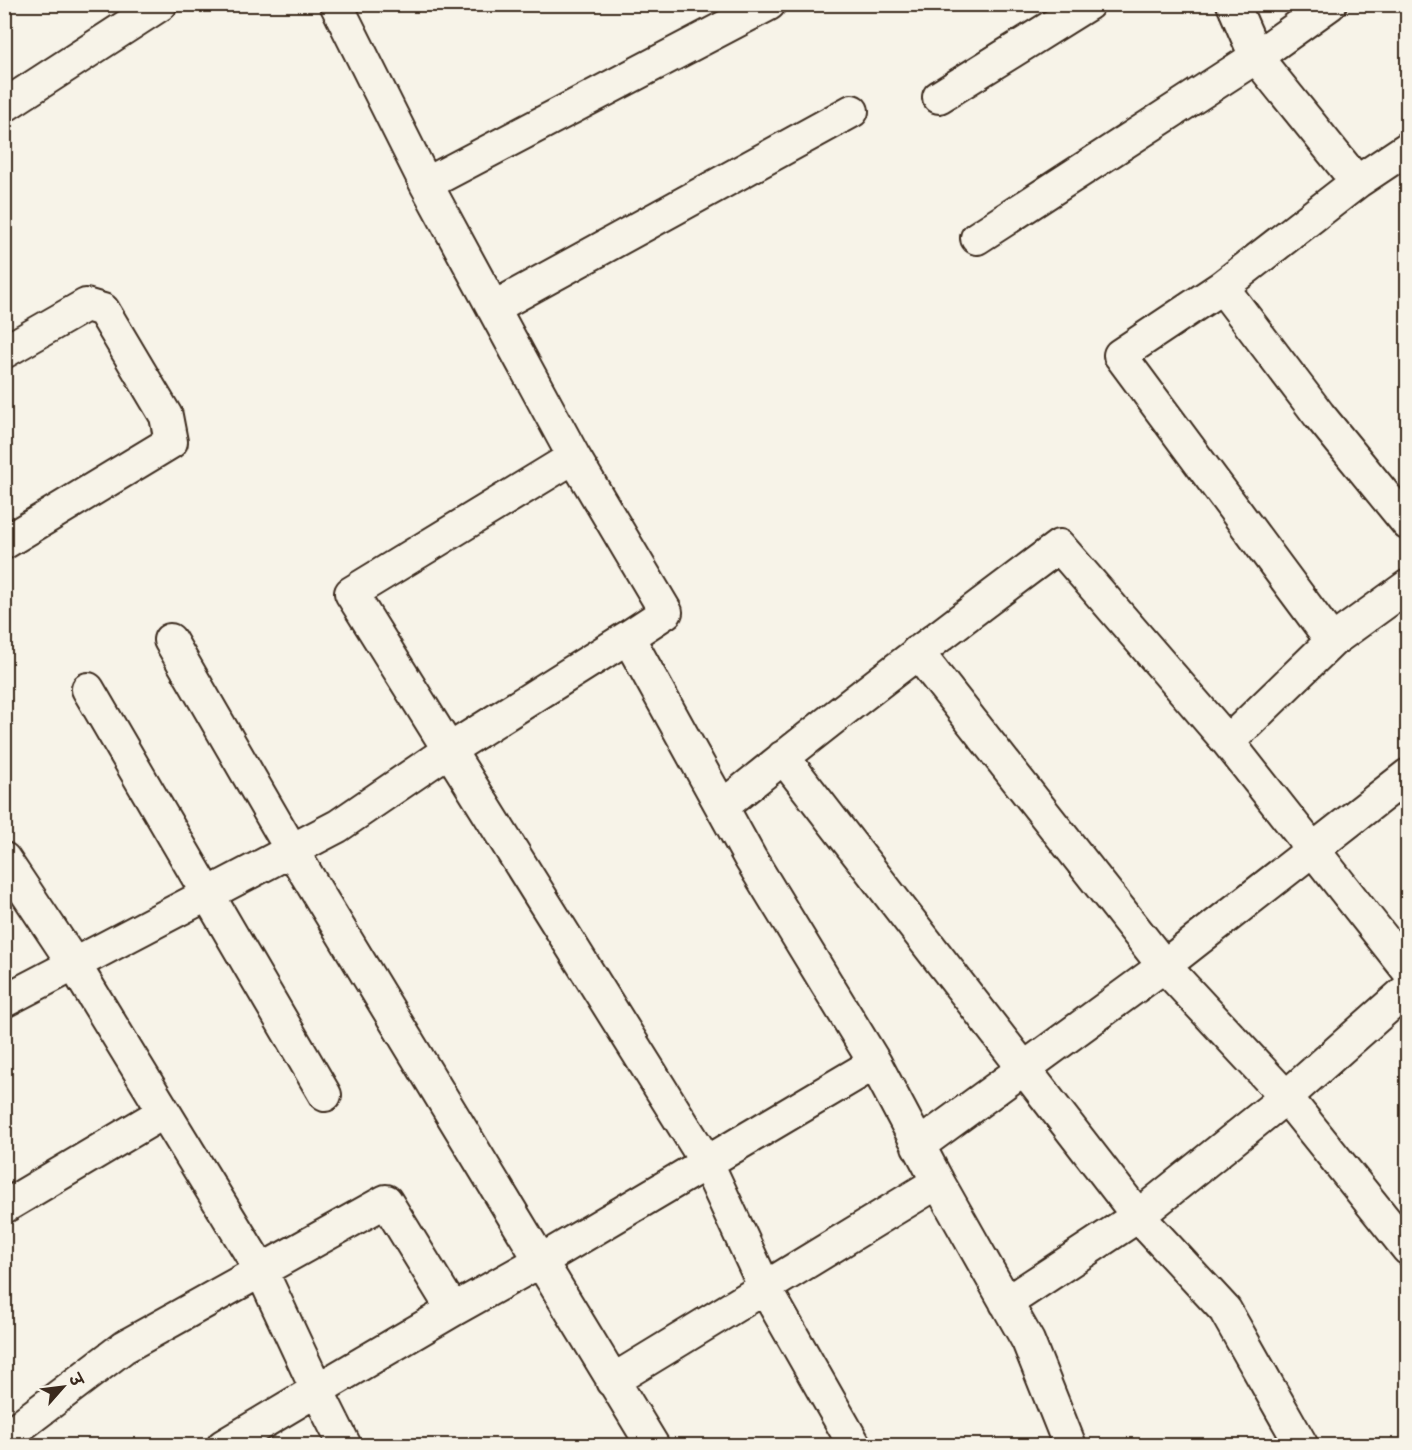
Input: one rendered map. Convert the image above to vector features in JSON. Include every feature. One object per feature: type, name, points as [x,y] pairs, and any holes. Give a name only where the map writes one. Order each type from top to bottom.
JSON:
[{"type":"street","points":[[4,106],[161,4]]},
{"type":"street","points":[[4,1001],[338,826],[449,750],[666,612],[574,457],[493,308],[426,184],[336,4]]},
{"type":"street","points":[[426,184],[769,4]]},
{"type":"street","points":[[939,97],[1088,4]]},
{"type":"street","points":[[1233,4],[1256,57],[1357,182]]},
{"type":"street","points":[[977,238],[1256,57],[1330,4]]},
{"type":"street","points":[[493,308],[852,111]]},
{"type":"street","points":[[1332,641],[1120,355],[1222,287],[1357,182],[1407,148]]},
{"type":"street","points":[[1222,287],[1319,415],[1407,524]]},
{"type":"street","points":[[4,352],[86,305],[103,310],[166,416],[171,442],[4,543]]},
{"type":"street","points":[[574,457],[351,593],[707,1162],[765,1288],[855,1446]]},
{"type":"street","points":[[722,807],[917,652],[1059,546],[1228,742],[1407,970]]},
{"type":"street","points":[[1228,742],[1332,641],[1407,586]]},
{"type":"street","points":[[628,637],[750,858],[874,1063],[1028,1341],[1070,1446]]},
{"type":"street","points":[[170,640],[291,849],[653,1446]]},
{"type":"street","points":[[917,652],[1164,966],[1286,1097],[1407,1249]]},
{"type":"street","points":[[88,689],[325,1095]]},
{"type":"street","points":[[783,757],[1138,1216],[1225,1310],[1302,1446]]},
{"type":"street","points":[[918,1146],[1164,966],[1407,776]]},
{"type":"street","points":[[4,859],[74,964],[262,1272],[345,1446]]},
{"type":"street","points":[[1006,1303],[1138,1216],[1286,1097],[1407,989]]},
{"type":"street","points":[[224,1446],[874,1063]]},
{"type":"street","points":[[4,1207],[164,1112]]},
{"type":"street","points":[[612,1381],[938,1182]]},
{"type":"street","points":[[4,1438],[124,1347],[386,1201],[453,1310]]}]
